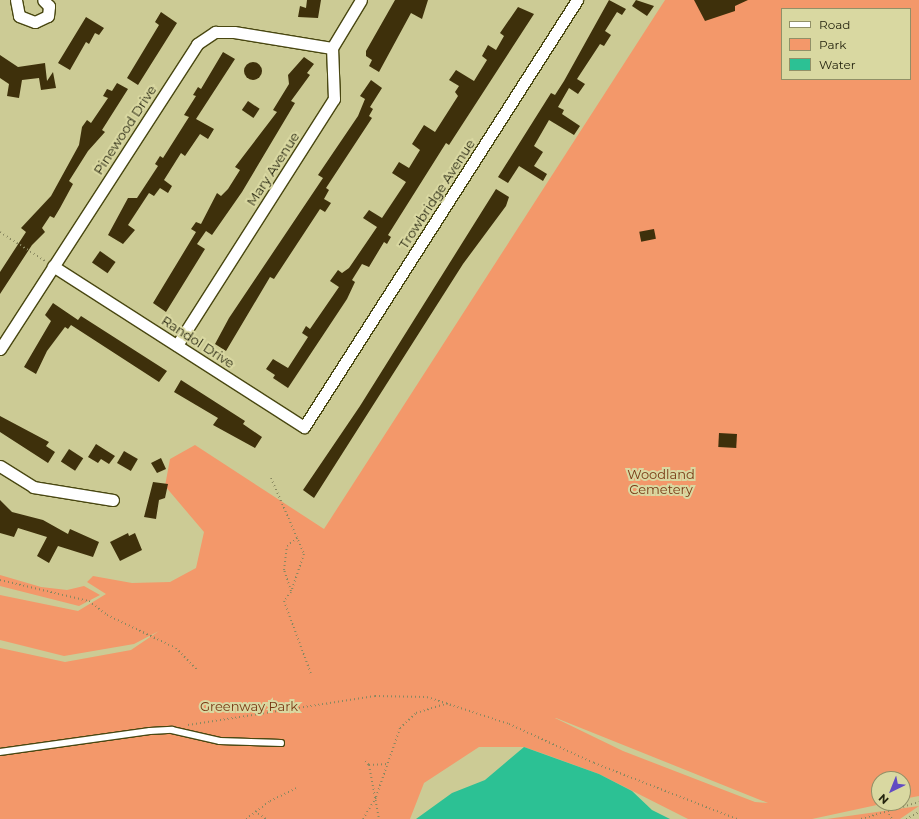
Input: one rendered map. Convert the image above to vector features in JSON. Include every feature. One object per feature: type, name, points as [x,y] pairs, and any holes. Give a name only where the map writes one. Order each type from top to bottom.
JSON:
[{"type":"street","points":[[16,0],[19,16],[35,22],[48,16],[49,6],[43,0]]},
{"type":"street","points":[[332,48],[361,0]]},
{"type":"street","name":"Trowbridge Avenue","points":[[320,403],[577,0]]},
{"type":"street","name":"Pinewood Drive","points":[[0,349],[52,266],[197,44],[215,32],[234,32],[332,48]]},
{"type":"street","name":"Mary Avenue","points":[[177,345],[334,99],[332,48]]},
{"type":"street","name":"Randol Drive","points":[[52,266],[304,427],[320,403]]},
{"type":"street","points":[[0,466],[33,487],[113,500]]},
{"type":"lane","points":[[0,752],[172,730],[220,741],[282,743]]},
{"type":"path","points":[[0,232],[52,266]]},
{"type":"path","points":[[271,478],[298,537],[304,554],[291,592],[284,601],[310,674]]},
{"type":"path","points":[[291,592],[284,570],[287,546],[298,537]]},
{"type":"path","points":[[0,580],[88,601],[107,615],[176,648],[197,670]]},
{"type":"path","points":[[172,730],[200,722],[375,696],[415,696],[449,703],[737,819]]},
{"type":"path","points":[[363,819],[376,796],[388,764],[396,735],[405,721],[416,713],[449,703]]},
{"type":"path","points":[[365,761],[369,766],[376,796],[379,819]]},
{"type":"path","points":[[369,766],[388,764]]},
{"type":"path","points":[[246,819],[255,811],[297,788]]},
{"type":"path","points":[[861,819],[919,802]]},
{"type":"path","points":[[255,811],[266,819]]},
{"type":"path","points":[[906,819],[919,812]]},
{"type":"path","points":[[889,814],[892,819]]},
{"type":"green space","name":"Woodland Cemetery","points":[[665,0],[919,0],[919,796],[911,798],[911,771],[871,771],[871,806],[812,819],[688,819],[599,774],[524,747],[479,747],[424,783],[410,819],[0,819],[0,648],[65,662],[131,650],[159,631],[134,644],[64,656],[0,640],[0,595],[78,611],[106,594],[87,582],[93,576],[132,583],[170,582],[196,568],[204,532],[165,486],[170,459],[195,445],[324,529]],"holes":[[[555,718],[768,803],[755,802],[623,751]]]},
{"type":"green space","points":[[0,575],[41,587],[67,590],[84,586],[100,595],[79,606],[0,586]]},
{"type":"green space","points":[[919,806],[900,819],[827,819],[884,811],[911,811],[911,807]]},
{"type":"water","points":[[524,747],[599,774],[632,791],[652,810],[670,819],[416,819],[452,793],[485,780]]},
{"type":"building","points":[[307,0],[321,0],[318,18],[298,17],[300,6],[306,8]]},
{"type":"building","points":[[395,0],[428,0],[422,19],[411,13],[379,72],[369,66],[372,60],[366,56],[366,51]]},
{"type":"building","points":[[609,0],[626,9],[622,15],[617,12],[605,31],[611,35],[604,46],[600,44],[577,79],[585,84],[578,94],[569,88],[558,107],[564,110],[562,114],[580,126],[574,135],[549,120],[534,146],[543,152],[534,166],[547,174],[543,181],[519,166],[508,183],[498,177],[551,93],[555,95],[564,81]]},
{"type":"building","points":[[636,0],[654,6],[647,16],[632,6]]},
{"type":"building","points":[[694,0],[748,0],[735,6],[735,11],[705,21]]},
{"type":"building","points":[[518,7],[534,14],[449,145],[446,143],[388,235],[391,237],[387,244],[384,242],[369,267],[362,264],[352,280],[355,282],[347,299],[288,388],[273,378],[275,375],[266,369],[273,359],[288,368],[308,337],[302,333],[306,326],[310,329],[339,287],[330,281],[338,270],[342,273],[349,268],[377,227],[363,218],[369,210],[382,218],[406,182],[392,173],[399,162],[409,168],[420,150],[412,144],[424,125],[435,132],[458,96],[455,92],[459,86],[449,80],[456,70],[474,81],[487,60],[482,56],[488,45],[496,50],[504,36],[500,33]]},
{"type":"building","points":[[161,12],[177,23],[138,85],[127,78],[159,25],[155,22]]},
{"type":"building","points":[[86,17],[104,28],[99,35],[95,33],[89,44],[86,42],[70,70],[58,63]]},
{"type":"building","points":[[223,52],[235,59],[196,119],[214,129],[208,139],[200,134],[185,156],[181,153],[164,180],[172,186],[168,193],[160,188],[154,196],[149,193],[128,225],[135,230],[123,244],[108,235],[128,198],[137,198],[158,166],[155,164],[160,156],[163,158],[189,117],[184,115],[196,96],[193,95],[198,87],[201,89]]},
{"type":"building","points":[[0,55],[18,67],[45,63],[47,81],[53,72],[56,88],[41,90],[39,78],[22,80],[19,98],[7,96],[9,84],[0,78]]},
{"type":"building","points":[[304,57],[314,64],[307,73],[310,75],[291,101],[295,103],[242,192],[212,235],[206,231],[197,244],[205,249],[166,312],[153,303],[196,232],[191,229],[196,222],[201,224],[217,193],[221,196],[228,189],[240,170],[235,167],[277,112],[273,110],[289,84],[288,75]]},
{"type":"building","points":[[253,62],[259,65],[262,71],[259,77],[253,80],[247,77],[244,71],[247,65]]},
{"type":"building","points":[[371,80],[382,88],[370,107],[373,109],[369,116],[372,118],[326,188],[329,190],[324,199],[331,203],[325,212],[320,209],[274,279],[270,277],[226,351],[215,344],[229,318],[323,178],[318,175],[358,116],[365,99],[360,96]]},
{"type":"building","points":[[117,83],[128,89],[102,130],[105,132],[88,151],[69,181],[73,184],[54,218],[50,216],[42,228],[45,232],[32,245],[0,294],[0,272],[26,232],[21,228],[51,196],[79,145],[82,127],[87,120],[91,123],[108,98],[103,96],[107,89],[112,91]]},
{"type":"building","points":[[248,101],[260,109],[253,118],[242,110]]},
{"type":"building","points":[[496,189],[509,197],[506,206],[463,264],[314,498],[303,490],[360,406]]},
{"type":"building","points":[[654,229],[656,239],[641,242],[639,232]]},
{"type":"building","points":[[100,251],[116,262],[108,273],[92,262]]},
{"type":"building","points":[[53,303],[78,320],[81,316],[167,371],[159,382],[71,325],[68,329],[65,327],[47,351],[36,374],[24,367],[51,321],[45,315]]},
{"type":"building","points":[[181,380],[245,421],[243,424],[262,437],[255,448],[213,425],[218,418],[174,392]]},
{"type":"building","points":[[0,416],[49,442],[46,446],[55,452],[48,463],[0,432]]},
{"type":"building","points":[[719,433],[737,434],[736,448],[718,447]]},
{"type":"building","points":[[96,444],[115,456],[109,464],[101,459],[98,463],[88,457]]},
{"type":"building","points":[[69,449],[83,458],[75,471],[61,462]]},
{"type":"building","points":[[124,451],[138,459],[131,471],[117,463]]},
{"type":"building","points":[[161,458],[166,469],[157,473],[151,463]]},
{"type":"building","points":[[153,482],[168,484],[165,498],[159,500],[156,519],[144,517]]},
{"type":"building","points":[[0,500],[12,512],[43,520],[68,534],[70,529],[99,542],[93,557],[58,546],[49,563],[37,556],[47,537],[18,528],[14,537],[0,533]]},
{"type":"building","points":[[128,533],[129,536],[135,533],[142,550],[120,561],[110,542]]},
{"type":"park label","name":"Greenway Park","points":[[249,706]]}]
